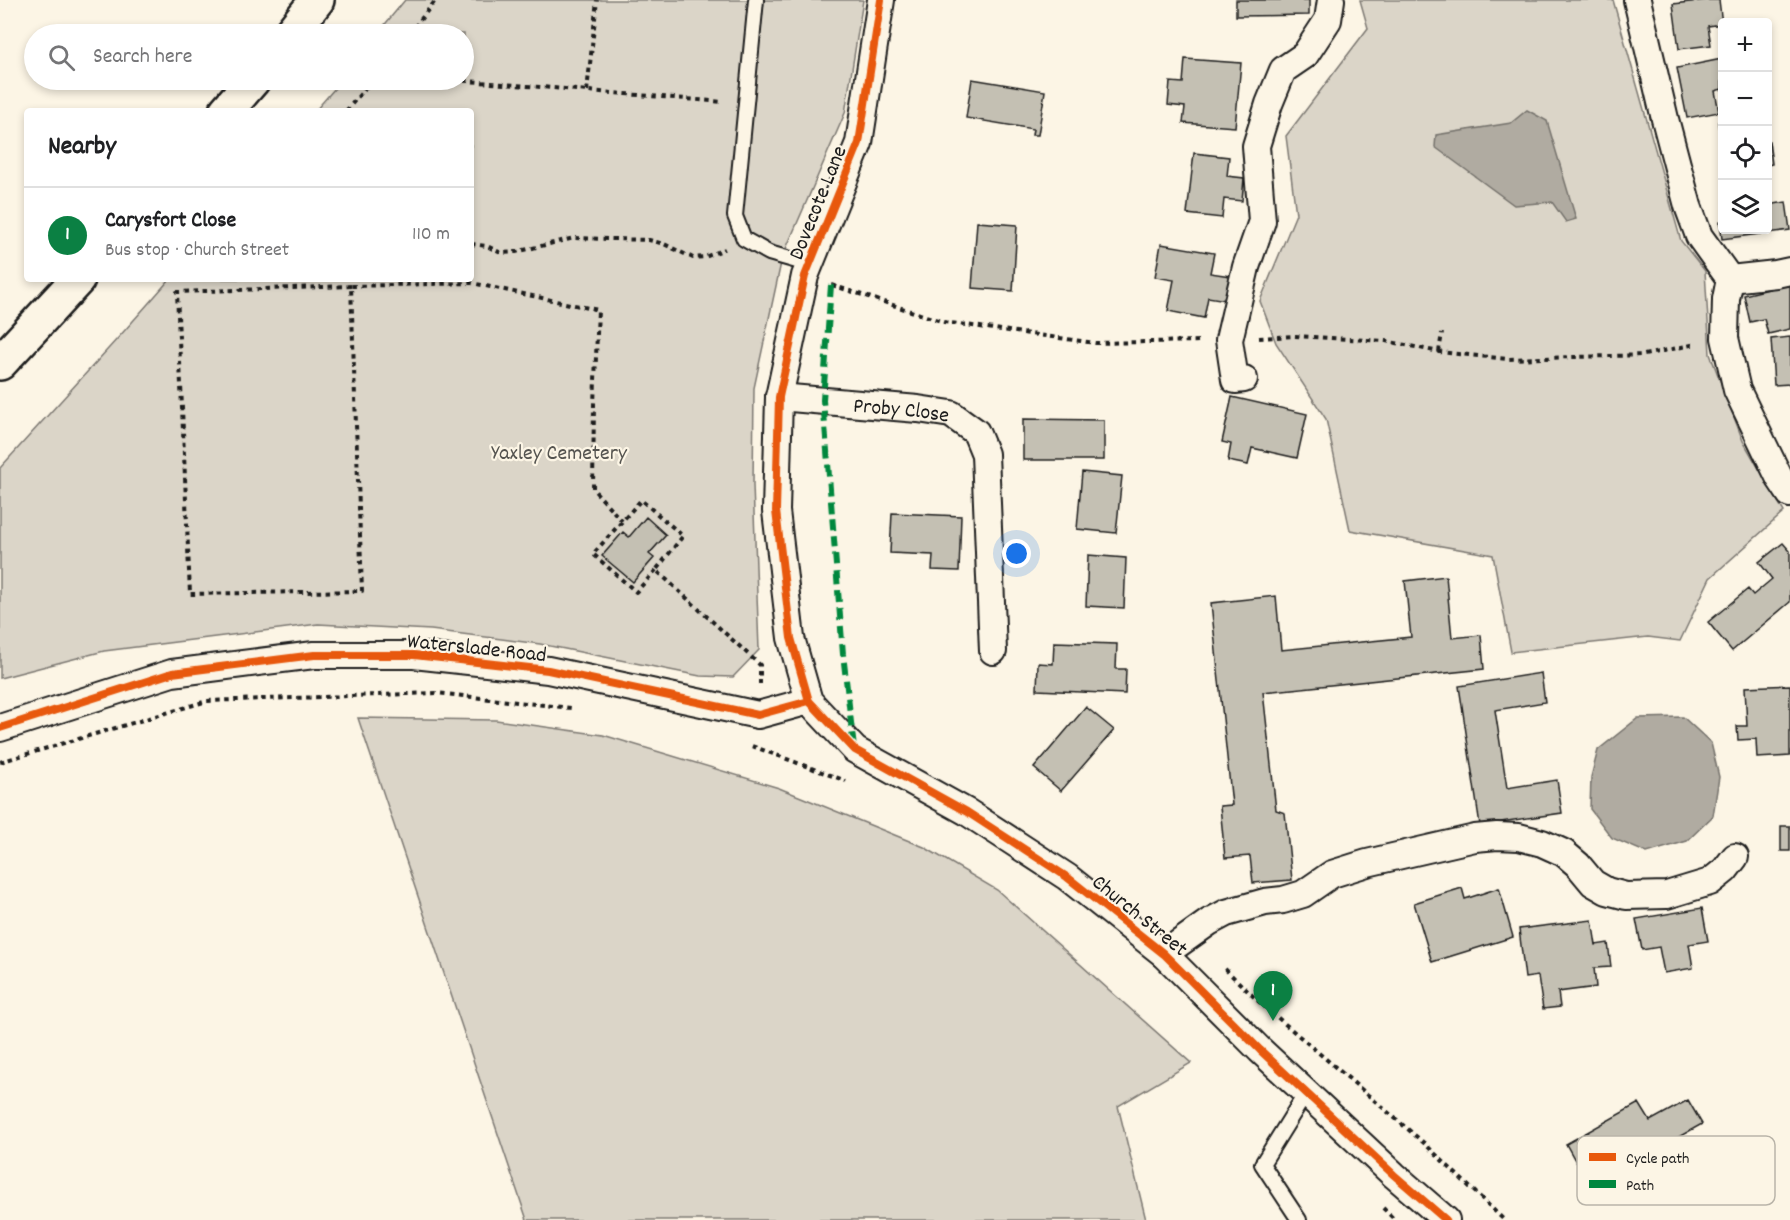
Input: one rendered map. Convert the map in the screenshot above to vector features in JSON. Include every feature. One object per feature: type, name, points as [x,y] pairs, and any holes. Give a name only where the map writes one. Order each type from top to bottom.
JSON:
[{"type":"main road","points":[[298,24],[317,0]]},
{"type":"main road","points":[[229,108],[244,90]]},
{"type":"main road","points":[[0,363],[75,282]]},
{"type":"street","name":"Dovecote Lane","points":[[809,701],[790,638],[776,511],[779,397],[808,270],[859,143],[881,0]]},
{"type":"street","points":[[1244,379],[1235,380],[1228,340],[1246,267],[1262,222],[1256,147],[1269,104],[1283,70],[1305,55],[1328,20],[1331,0]]},
{"type":"street","points":[[1637,0],[1688,206],[1699,236],[1730,279],[1726,300],[1725,338],[1737,390],[1775,469],[1790,494]]},
{"type":"street","points":[[1730,279],[1790,271]]},
{"type":"street","name":"Proby Close","points":[[779,397],[951,414],[976,432],[985,454],[993,651]]},
{"type":"street","name":"Waterslade Road","points":[[0,728],[172,673],[314,655],[414,656],[548,670],[758,715],[809,701]]},
{"type":"street","name":"Church Street","points":[[809,701],[855,750],[967,812],[1057,871],[1164,954],[1260,1050],[1446,1220]]},
{"type":"street","points":[[1164,954],[1209,922],[1226,913],[1303,894],[1332,874],[1367,863],[1475,838],[1519,837],[1542,843],[1564,853],[1593,883],[1607,891],[1626,896],[1667,895],[1710,882],[1736,857]]},
{"type":"lane","points":[[756,0],[735,216],[744,238],[769,253],[808,270]]},
{"type":"lane","points":[[1299,1220],[1262,1164],[1306,1093]]},
{"type":"path","points":[[416,24],[436,0]]},
{"type":"path","points":[[587,91],[597,0]]},
{"type":"path","points":[[474,82],[746,104]]},
{"type":"path","points":[[349,108],[364,90]]},
{"type":"path","points":[[474,244],[487,246],[501,253],[516,252],[574,238],[649,240],[664,244],[693,258],[717,254],[744,238]]},
{"type":"path","points":[[808,270],[944,321],[1095,343],[1293,336],[1386,341],[1439,352],[1508,359],[1644,355],[1725,338]]},
{"type":"path","points":[[351,286],[362,591],[190,594],[177,292],[351,286],[472,283],[598,310],[593,489],[622,521]]},
{"type":"path","points":[[1439,352],[1442,333]]},
{"type":"path","points":[[641,500],[683,536],[656,570],[636,592],[592,554],[641,500]]},
{"type":"path","points":[[656,570],[760,665],[758,715]]},
{"type":"path","points":[[0,762],[207,701],[436,693],[577,708]]},
{"type":"path","points":[[742,743],[850,783]]},
{"type":"path","points":[[1190,936],[1257,1000],[1424,1143],[1504,1220]]},
{"type":"path","points":[[1379,1204],[1395,1220]]},
{"type":"green space","name":"Yaxley Cemetery","points":[[405,0],[863,0],[845,113],[782,258],[754,388],[753,485],[759,650],[733,677],[700,676],[540,644],[431,630],[318,624],[104,651],[0,678],[0,468],[167,282],[474,282],[474,108],[318,108],[333,90],[474,90],[474,24],[385,24]]},
{"type":"green space","points":[[1360,0],[1613,0],[1681,241],[1705,271],[1710,354],[1743,441],[1784,512],[1710,578],[1680,641],[1648,637],[1511,652],[1493,555],[1350,530],[1326,419],[1276,343],[1260,301],[1296,214],[1286,136],[1368,28]]},
{"type":"green space","points":[[358,718],[496,720],[603,735],[779,788],[924,847],[997,890],[1191,1063],[1118,1106],[1146,1220],[527,1220]]},
{"type":"shaded area","points":[[1527,110],[1547,121],[1576,219],[1566,222],[1552,202],[1514,205],[1435,147],[1436,135],[1511,123]]},
{"type":"shaded area","points":[[1683,717],[1711,743],[1719,777],[1713,816],[1687,841],[1647,853],[1612,838],[1590,809],[1591,777],[1598,750],[1638,718]]},
{"type":"building","points":[[1236,0],[1309,0],[1309,15],[1236,16]]},
{"type":"building","points":[[1719,0],[1721,18],[1718,18],[1718,25],[1708,26],[1711,45],[1679,49],[1673,4]]},
{"type":"building","points":[[1185,59],[1241,63],[1235,127],[1183,123],[1185,107],[1168,105],[1170,82],[1183,83]]},
{"type":"building","points":[[1718,60],[1718,90],[1715,91],[1718,112],[1687,118],[1677,68]]},
{"type":"building","points":[[972,79],[1045,91],[1038,135],[1032,135],[1033,129],[966,118]]},
{"type":"building","points":[[1194,153],[1229,157],[1227,176],[1244,178],[1242,201],[1224,199],[1222,218],[1187,214]]},
{"type":"building","points":[[1786,202],[1790,230],[1772,232],[1772,204]]},
{"type":"building","points":[[977,222],[1017,225],[1013,291],[972,288]]},
{"type":"building","points":[[1721,234],[1760,234],[1722,239]]},
{"type":"building","points":[[1161,244],[1214,253],[1210,273],[1230,276],[1226,300],[1208,297],[1204,318],[1168,311],[1174,280],[1155,277]]},
{"type":"building","points":[[1790,284],[1790,329],[1768,334],[1764,319],[1750,322],[1744,295]]},
{"type":"building","points":[[1790,337],[1790,384],[1774,385],[1771,339]]},
{"type":"building","points":[[1232,397],[1307,414],[1297,458],[1252,448],[1248,465],[1228,461],[1231,444],[1222,442]]},
{"type":"building","points":[[1023,419],[1104,420],[1104,460],[1023,460]]},
{"type":"building","points":[[1082,472],[1122,476],[1116,533],[1077,529]]},
{"type":"building","points":[[892,513],[961,516],[959,571],[932,570],[933,555],[890,553]]},
{"type":"building","points":[[646,517],[666,535],[649,554],[654,558],[633,582],[602,556],[623,532],[629,537]]},
{"type":"building","points":[[1783,543],[1790,551],[1790,602],[1732,651],[1708,622],[1748,589],[1753,595],[1772,579],[1759,562]]},
{"type":"building","points":[[1088,555],[1126,558],[1124,608],[1086,606]]},
{"type":"building","points":[[1446,576],[1452,638],[1481,635],[1484,669],[1263,692],[1276,810],[1285,813],[1292,880],[1253,883],[1250,856],[1225,858],[1220,806],[1232,805],[1211,603],[1276,596],[1281,650],[1411,637],[1405,581]]},
{"type":"building","points":[[1054,642],[1117,644],[1116,669],[1126,669],[1125,694],[1037,690],[1038,663],[1053,664]]},
{"type":"building","points":[[1541,673],[1545,702],[1495,710],[1507,788],[1557,780],[1562,813],[1480,825],[1459,686]]},
{"type":"building","points":[[1790,685],[1790,756],[1757,758],[1756,739],[1738,740],[1737,726],[1747,726],[1745,687]]},
{"type":"building","points":[[1086,707],[1114,730],[1061,791],[1034,768]]},
{"type":"building","points":[[1781,826],[1790,826],[1790,851],[1781,851]]},
{"type":"building","points":[[1462,888],[1465,899],[1499,888],[1513,937],[1432,962],[1414,903]]},
{"type":"building","points":[[1702,908],[1708,941],[1689,944],[1693,968],[1664,973],[1659,947],[1642,950],[1636,919]]},
{"type":"building","points":[[1592,920],[1596,945],[1608,943],[1611,967],[1594,968],[1596,987],[1558,992],[1560,1007],[1543,1009],[1538,976],[1525,978],[1519,929]]},
{"type":"building","points":[[1688,1100],[1702,1124],[1680,1136],[1580,1136],[1639,1103],[1650,1121]]},
{"type":"building","points":[[1577,1138],[1577,1161],[1576,1162],[1566,1144]]},
{"type":"marked path","points":[[831,285],[823,400],[843,654],[854,748]]},
{"type":"cycle path","points":[[881,0],[859,143],[805,276],[779,397],[776,511],[791,638],[809,701],[855,750],[967,812],[1067,877],[1164,954],[1260,1050],[1394,1175],[1446,1220]]},
{"type":"cycle path","points":[[0,728],[172,673],[314,655],[414,655],[548,670],[758,715],[809,701]]},
{"type":"place","name":"Carysfort Close","points":[[1273,1021]]}]
